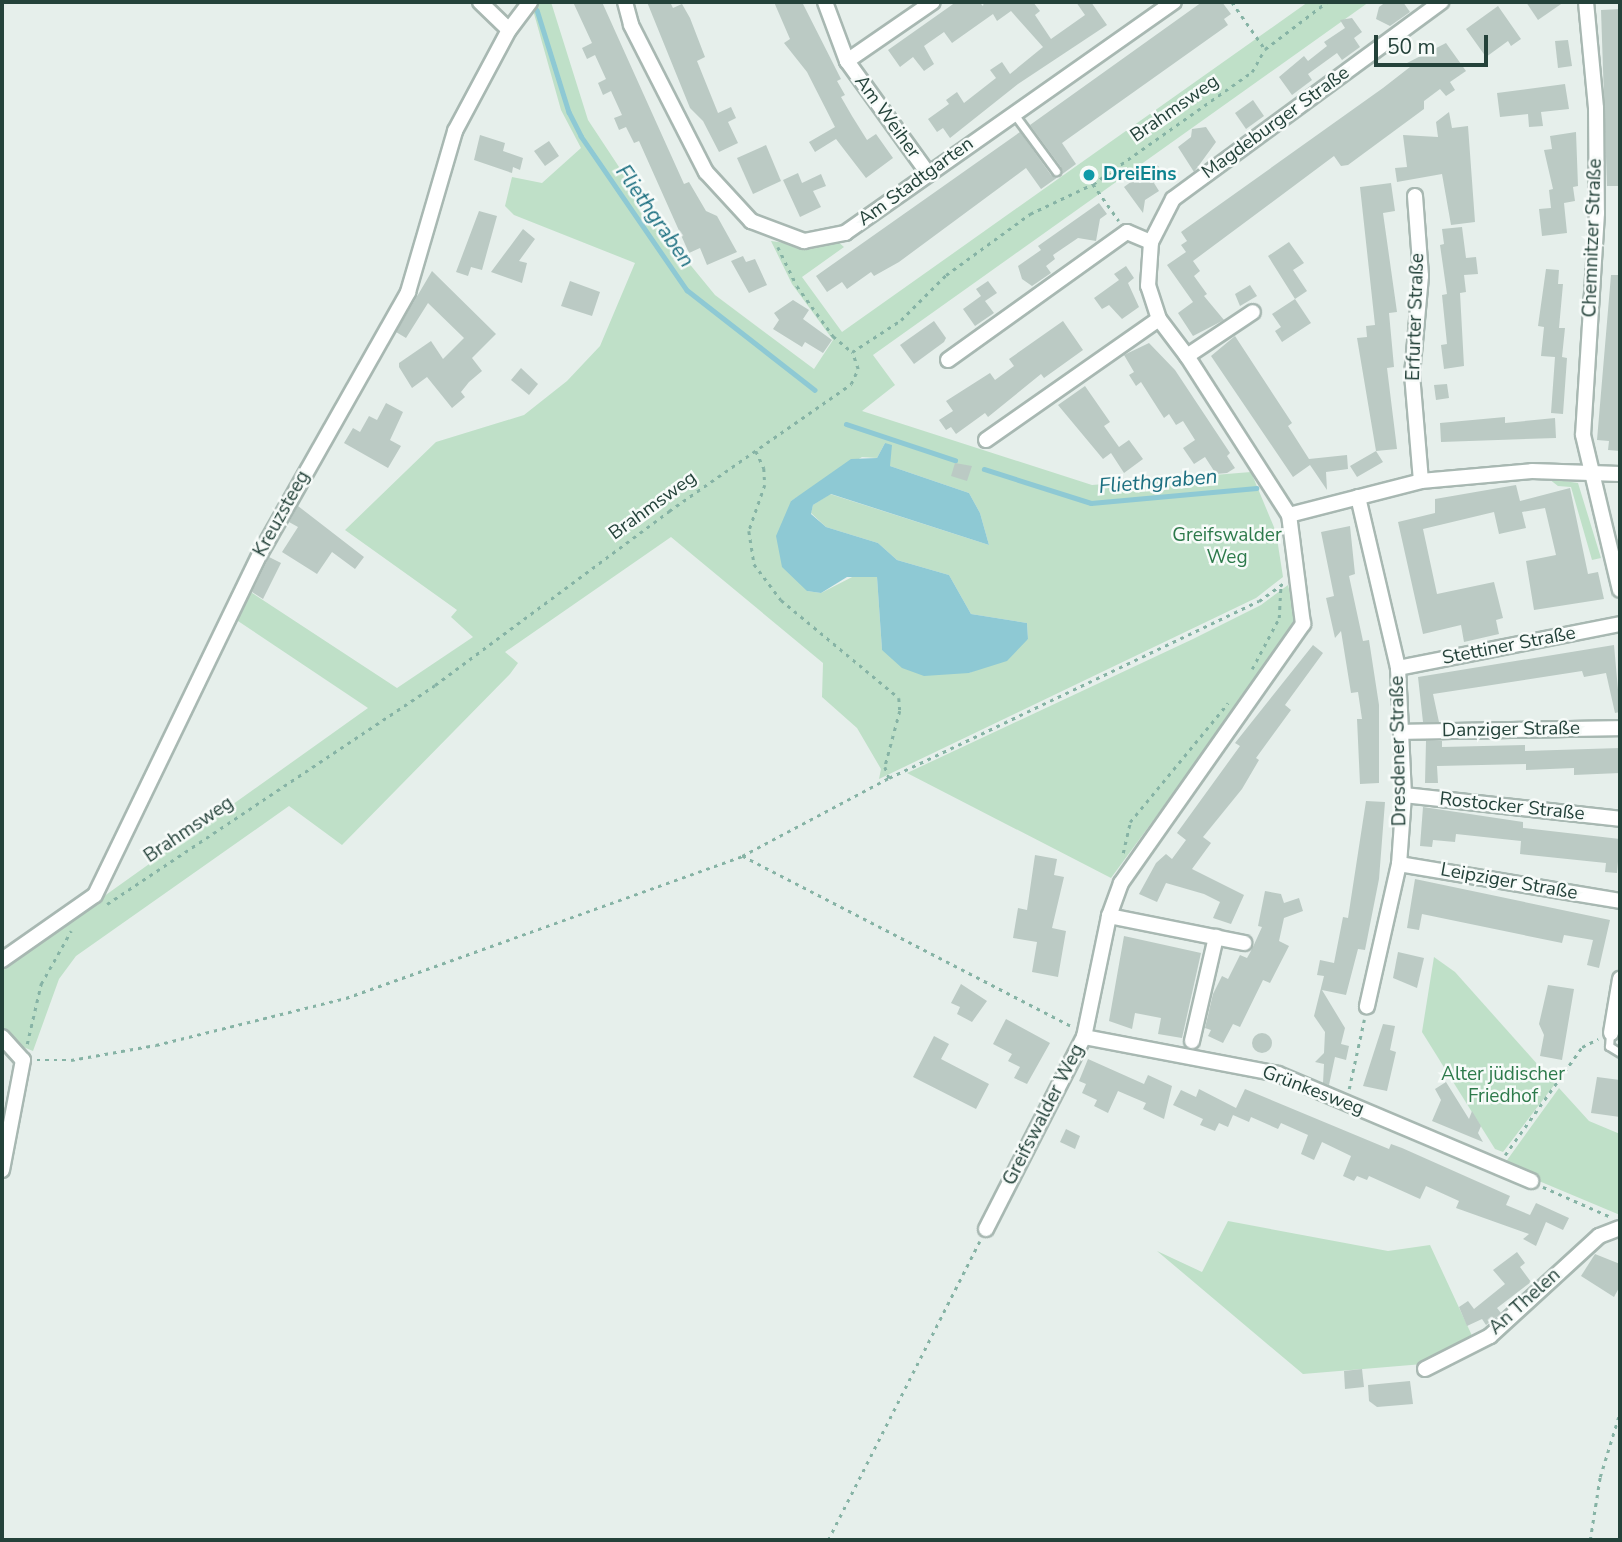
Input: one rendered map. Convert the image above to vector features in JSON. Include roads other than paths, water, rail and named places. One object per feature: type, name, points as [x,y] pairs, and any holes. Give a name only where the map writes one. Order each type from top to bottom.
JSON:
[{"type":"street","points":[[480,2],[509,30]]},
{"type":"street","name":"Kreuzsteeg","points":[[2,960],[95,895],[260,554],[408,292],[455,131],[509,30],[530,2]]},
{"type":"street","name":"Am Stadtgarten","points":[[625,2],[631,25],[706,172],[751,221],[804,241],[845,233],[927,172],[1174,2]]},
{"type":"street","name":"Am Weiher","points":[[825,2],[847,61],[927,172]]},
{"type":"street","name":"Am Weiher","points":[[847,61],[933,2]]},
{"type":"street","name":"Magdeburger Straße","points":[[1289,515],[1187,356],[1159,319],[1148,286],[1152,242],[1173,199],[1441,2]]},
{"type":"street","name":"Chemnitzer Straße","points":[[1586,2],[1596,108],[1597,213],[1583,435],[1589,473],[1620,590]]},
{"type":"street","name":"Erfurter Straße","points":[[1415,196],[1421,276],[1412,374],[1421,481]]},
{"type":"street","points":[[948,360],[1127,232],[1152,242]]},
{"type":"street","points":[[1187,356],[1253,312]]},
{"type":"street","points":[[986,440],[1159,319]]},
{"type":"street","points":[[1289,515],[1421,481],[1532,471],[1620,474]]},
{"type":"street","name":"Dresdener Straße","points":[[1358,497],[1398,668],[1404,794],[1399,864],[1367,1006]]},
{"type":"street","name":"Greifswalder Weg","points":[[986,1229],[1084,1037],[1109,916],[1128,873],[1303,624],[1289,515]]},
{"type":"street","name":"Stettiner Straße","points":[[1398,668],[1620,624]]},
{"type":"street","name":"Danziger Straße","points":[[1401,732],[1620,728]]},
{"type":"street","name":"Rostocker Straße","points":[[1404,794],[1620,819]]},
{"type":"street","name":"Leipziger Straße","points":[[1399,864],[1620,901]]},
{"type":"street","points":[[1109,916],[1244,943]]},
{"type":"street","points":[[1192,1041],[1216,937]]},
{"type":"street","points":[[1611,1032],[1620,979]]},
{"type":"street","points":[[2,1037],[23,1060],[2,1170]]},
{"type":"street","name":"Grünkesweg","points":[[1084,1037],[1278,1074],[1531,1181]]},
{"type":"street","name":"An Thelen","points":[[1425,1369],[1489,1336],[1599,1236],[1620,1228]]},
{"type":"lane","points":[[1013,114],[1056,172]]},
{"type":"lane","points":[[1611,1032],[1609,1046],[1620,1053]]},
{"type":"water","points":[[885,443],[892,445],[890,466],[969,493],[980,513],[989,545],[831,494],[813,505],[811,514],[826,527],[878,543],[897,560],[949,575],[971,614],[1027,623],[1028,639],[1007,661],[969,673],[924,676],[902,668],[882,650],[877,577],[847,577],[821,593],[807,591],[782,567],[776,536],[791,501],[851,459],[877,458]]},
{"type":"waterway","name":"Fliethgraben","points":[[537,10],[569,112],[581,136],[687,290],[815,390]]},
{"type":"waterway","name":"Fliethgraben","points":[[846,424],[955,460]]},
{"type":"waterway","name":"Fliethgraben","points":[[984,469],[1091,503],[1256,488]]},
{"type":"place","name":"DreiEins","points":[[1089,175]]},
{"type":"park label","name":"Alter jüdischer Friedhof","points":[[1503,1086]]}]
